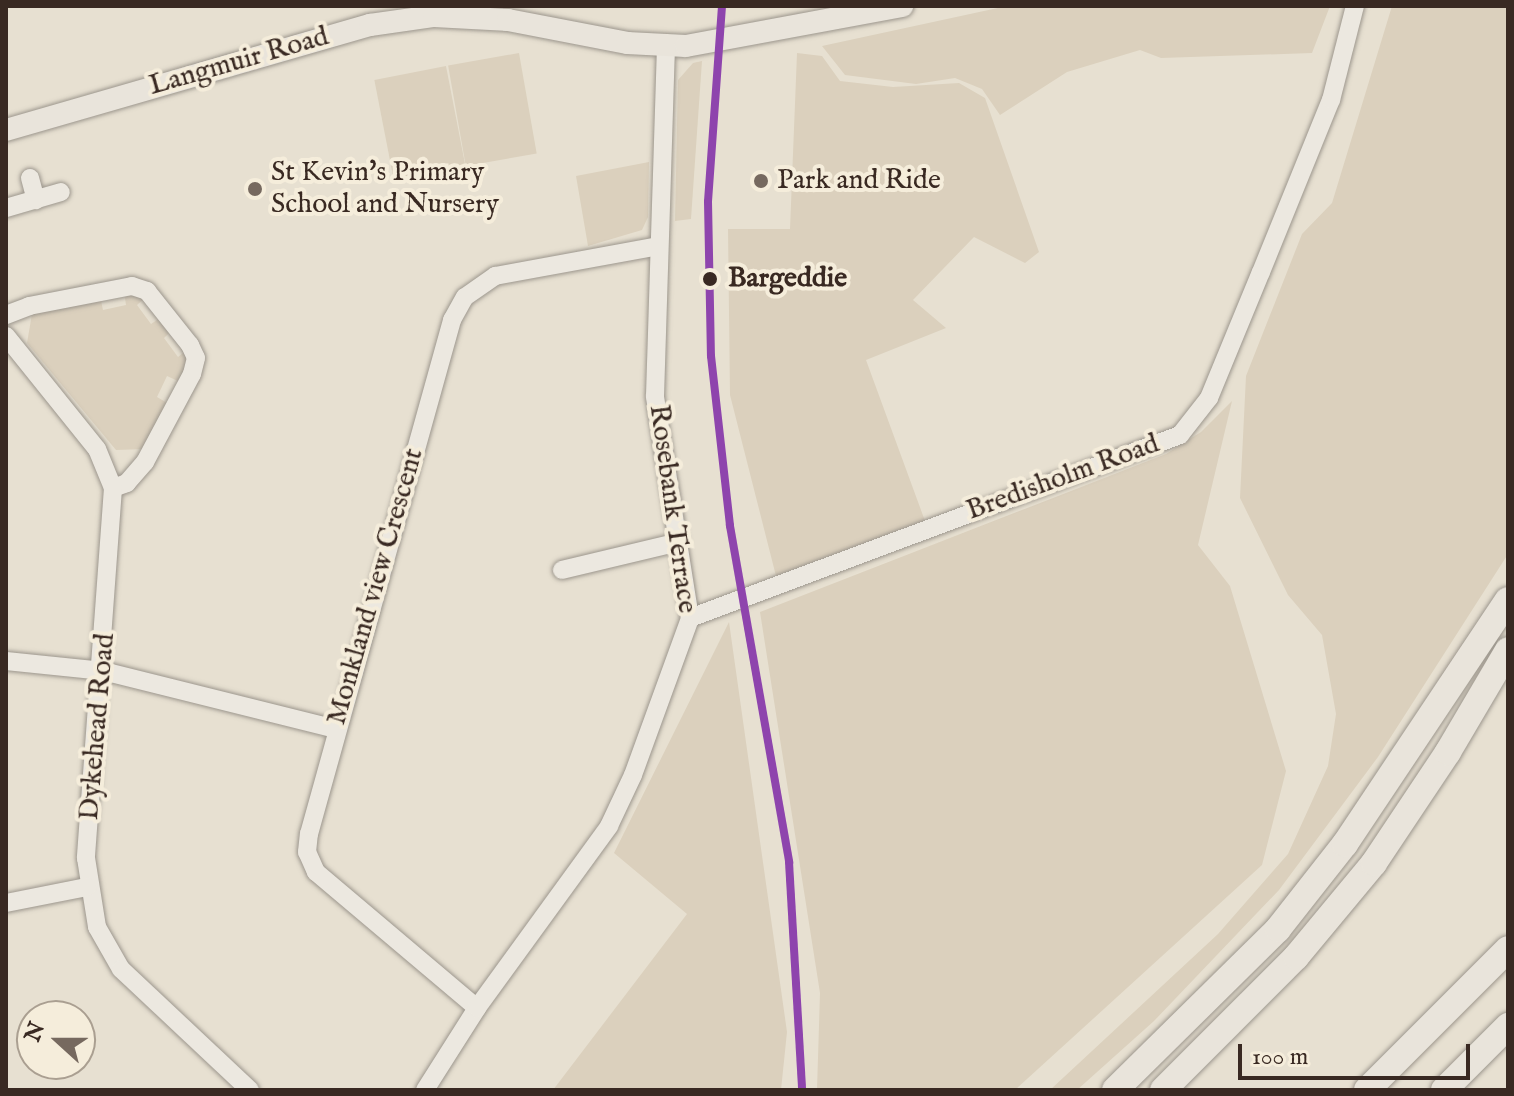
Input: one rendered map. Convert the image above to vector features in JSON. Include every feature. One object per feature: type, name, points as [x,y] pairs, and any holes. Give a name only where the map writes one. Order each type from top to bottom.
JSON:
[{"type":"highway","points":[[1115,1090],[1278,929],[1345,844],[1508,600]]},
{"type":"highway","points":[[1163,1090],[1296,957],[1374,863],[1448,752],[1508,650]]},
{"type":"highway","points":[[1367,1090],[1508,949]]},
{"type":"highway","points":[[1444,1090],[1508,1026]]},
{"type":"highway","points":[[1465,1090],[1508,1045]]},
{"type":"main road","name":"Langmuir Road","points":[[6,130],[370,25],[434,16],[509,13],[676,46],[742,40],[902,6]]},
{"type":"street","name":"Bredisholm Road","points":[[690,618],[1180,435],[1209,398],[1261,272],[1331,100],[1355,6]]},
{"type":"street","name":"Rosebank Terrace","points":[[425,1090],[477,1008],[609,826],[633,775],[690,618],[655,396],[658,246],[676,46]]},
{"type":"street","points":[[30,178],[36,200]]},
{"type":"street","points":[[6,208],[61,192]]},
{"type":"street","name":"Monkland view Crescent","points":[[477,1008],[316,872],[307,852],[309,834],[452,320],[465,297],[495,276],[658,246]]},
{"type":"street","points":[[6,315],[29,306],[132,286],[147,291],[190,345],[196,358],[192,374],[145,462],[127,483],[113,488]]},
{"type":"street","name":"Dykehead Road","points":[[6,336],[97,449],[113,488],[87,887],[97,927],[121,969],[250,1090]]},
{"type":"street","points":[[562,570],[679,542]]},
{"type":"street","points":[[6,661],[103,671],[336,729]]},
{"type":"street","points":[[6,903],[87,887]]},
{"type":"shaded area","points":[[1007,6],[1330,6],[1312,53],[1161,58],[1140,50],[1067,72],[1000,115],[982,89],[955,78],[916,84],[845,75],[822,46]]},
{"type":"shaded area","points":[[1392,6],[1508,6],[1508,554],[1378,757],[1279,890],[1154,1021],[1077,1090],[1050,1090],[1218,934],[1288,854],[1328,766],[1336,714],[1322,635],[1288,595],[1240,498],[1246,376],[1302,234],[1332,203]]},
{"type":"shaded area","points":[[519,53],[537,153],[466,166],[448,66]]},
{"type":"shaded area","points":[[797,53],[822,56],[840,81],[893,87],[959,83],[985,98],[1039,252],[1025,263],[974,237],[913,300],[946,328],[866,360],[925,521],[776,576],[730,395],[728,229],[790,229]]},
{"type":"shaded area","points":[[702,61],[691,219],[675,221],[678,80],[693,63]]},
{"type":"shaded area","points":[[446,66],[465,166],[394,180],[374,80]]},
{"type":"shaded area","points":[[649,162],[648,217],[642,230],[588,246],[576,176]]},
{"type":"shaded area","points":[[124,291],[146,297],[137,305],[151,324],[163,316],[173,329],[164,338],[178,357],[189,348],[193,357],[180,382],[167,376],[157,397],[169,404],[145,449],[116,450],[27,343],[32,314],[100,296],[103,310],[126,305]]},
{"type":"shaded area","points":[[1232,401],[1198,545],[1230,586],[1286,771],[1262,865],[1015,1090],[817,1090],[820,993],[760,612],[1166,454],[1201,432]]},
{"type":"shaded area","points":[[729,622],[787,1032],[781,1090],[553,1090],[687,914],[614,853]]},
{"type":"transit line","points":[[722,6],[708,202],[711,356],[730,526],[789,862],[802,1090]]},
{"type":"place","name":"Park and Ride","points":[[761,181]]},
{"type":"place","name":"St Kevin's Primary School and Nursery","points":[[255,189]]},
{"type":"place","name":"Bargeddie","points":[[710,279]]}]
